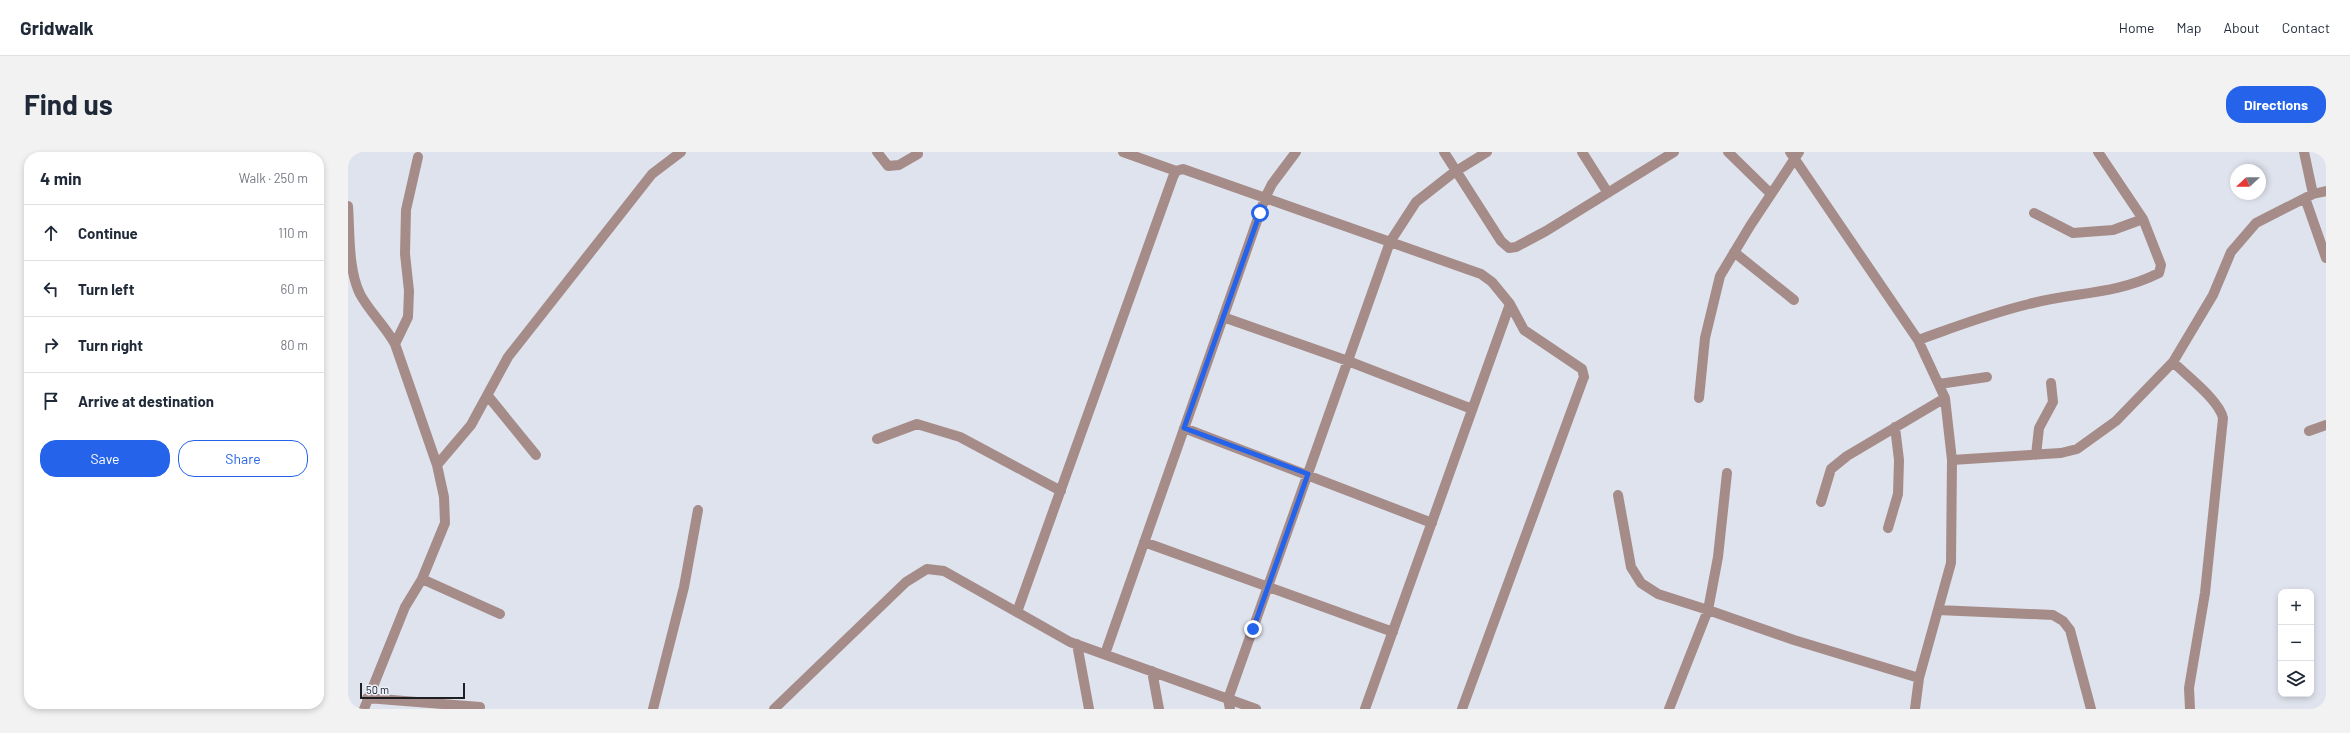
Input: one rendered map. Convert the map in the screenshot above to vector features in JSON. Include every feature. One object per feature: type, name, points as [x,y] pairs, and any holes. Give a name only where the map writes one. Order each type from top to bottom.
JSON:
[{"type":"street","points":[[438,465],[471,425],[508,357],[652,174],[682,152]]},
{"type":"street","points":[[877,152],[888,166],[899,165],[918,154]]},
{"type":"street","points":[[1122,152],[1176,171],[1183,169],[1481,274],[1492,282],[1510,304],[1524,330],[1578,365],[1584,377],[1462,709]]},
{"type":"street","points":[[1105,654],[1265,198],[1272,184],[1296,152]]},
{"type":"street","points":[[1444,152],[1500,241],[1509,248],[1516,247],[1546,231],[1674,152]]},
{"type":"street","points":[[1229,704],[1268,587],[1390,242],[1416,202],[1456,171],[1487,152]]},
{"type":"street","points":[[1582,152],[1608,193]]},
{"type":"street","points":[[1728,152],[1771,194]]},
{"type":"street","points":[[1918,340],[1981,317],[2023,305],[2102,293],[2159,273],[2161,265],[2143,219],[2098,152]]},
{"type":"street","points":[[2304,152],[2309,196],[2326,258]]},
{"type":"street","points":[[1699,398],[1705,338],[1720,276],[1794,154],[1918,340],[1945,398],[1952,460],[1950,563],[1918,678],[1915,709]]},
{"type":"street","points":[[395,344],[408,317],[409,291],[404,254],[406,210],[418,157]]},
{"type":"street","points":[[1017,612],[1176,171]]},
{"type":"street","points":[[1952,460],[2061,453],[2077,449],[2116,421],[2172,362],[2213,295],[2231,252],[2256,223],[2309,196],[2326,191]]},
{"type":"street","points":[[348,206],[352,259],[356,284],[360,295],[387,329],[395,344],[438,465],[444,497],[445,523],[422,579],[404,607],[367,698],[364,709]]},
{"type":"street","points":[[2034,213],[2072,233],[2113,230],[2143,219]]},
{"type":"street","points":[[1734,252],[1794,300]]},
{"type":"street","points":[[1365,709],[1510,304]]},
{"type":"street","points":[[1223,318],[1348,361],[1472,409]]},
{"type":"street","points":[[2172,362],[2213,401],[2221,412],[2223,418],[2205,593],[2189,688],[2190,709]]},
{"type":"street","points":[[1939,384],[1987,377]]},
{"type":"street","points":[[2036,455],[2039,428],[2053,402],[2050,383]]},
{"type":"street","points":[[488,396],[536,455]]},
{"type":"street","points":[[1822,502],[1831,469],[1846,456],[1945,398]]},
{"type":"street","points":[[877,439],[917,424],[960,437],[1061,491]]},
{"type":"street","points":[[2308,431],[2326,425]]},
{"type":"street","points":[[1888,528],[1898,494],[1899,460],[1895,427]]},
{"type":"street","points":[[1184,428],[1308,474],[1432,523]]},
{"type":"street","points":[[1669,709],[1708,610],[1718,557],[1727,474]]},
{"type":"street","points":[[1618,495],[1631,567],[1641,583],[1658,594],[1794,640],[1918,678]]},
{"type":"street","points":[[652,709],[684,587],[698,510]]},
{"type":"street","points":[[1144,542],[1393,632]]},
{"type":"street","points":[[774,709],[906,582],[919,572],[927,569],[944,571],[1053,633],[1077,644],[1152,671],[1229,704],[1256,709]]},
{"type":"street","points":[[422,579],[500,614]]},
{"type":"street","points":[[1938,610],[2053,615],[2062,621],[2070,630],[2091,709]]},
{"type":"street","points":[[1077,644],[1088,709]]},
{"type":"street","points":[[1152,671],[1159,709]]},
{"type":"street","points":[[367,698],[480,707]]},
{"type":"route","points":[[1253,629],[1308,474],[1184,428],[1260,213]]}]
